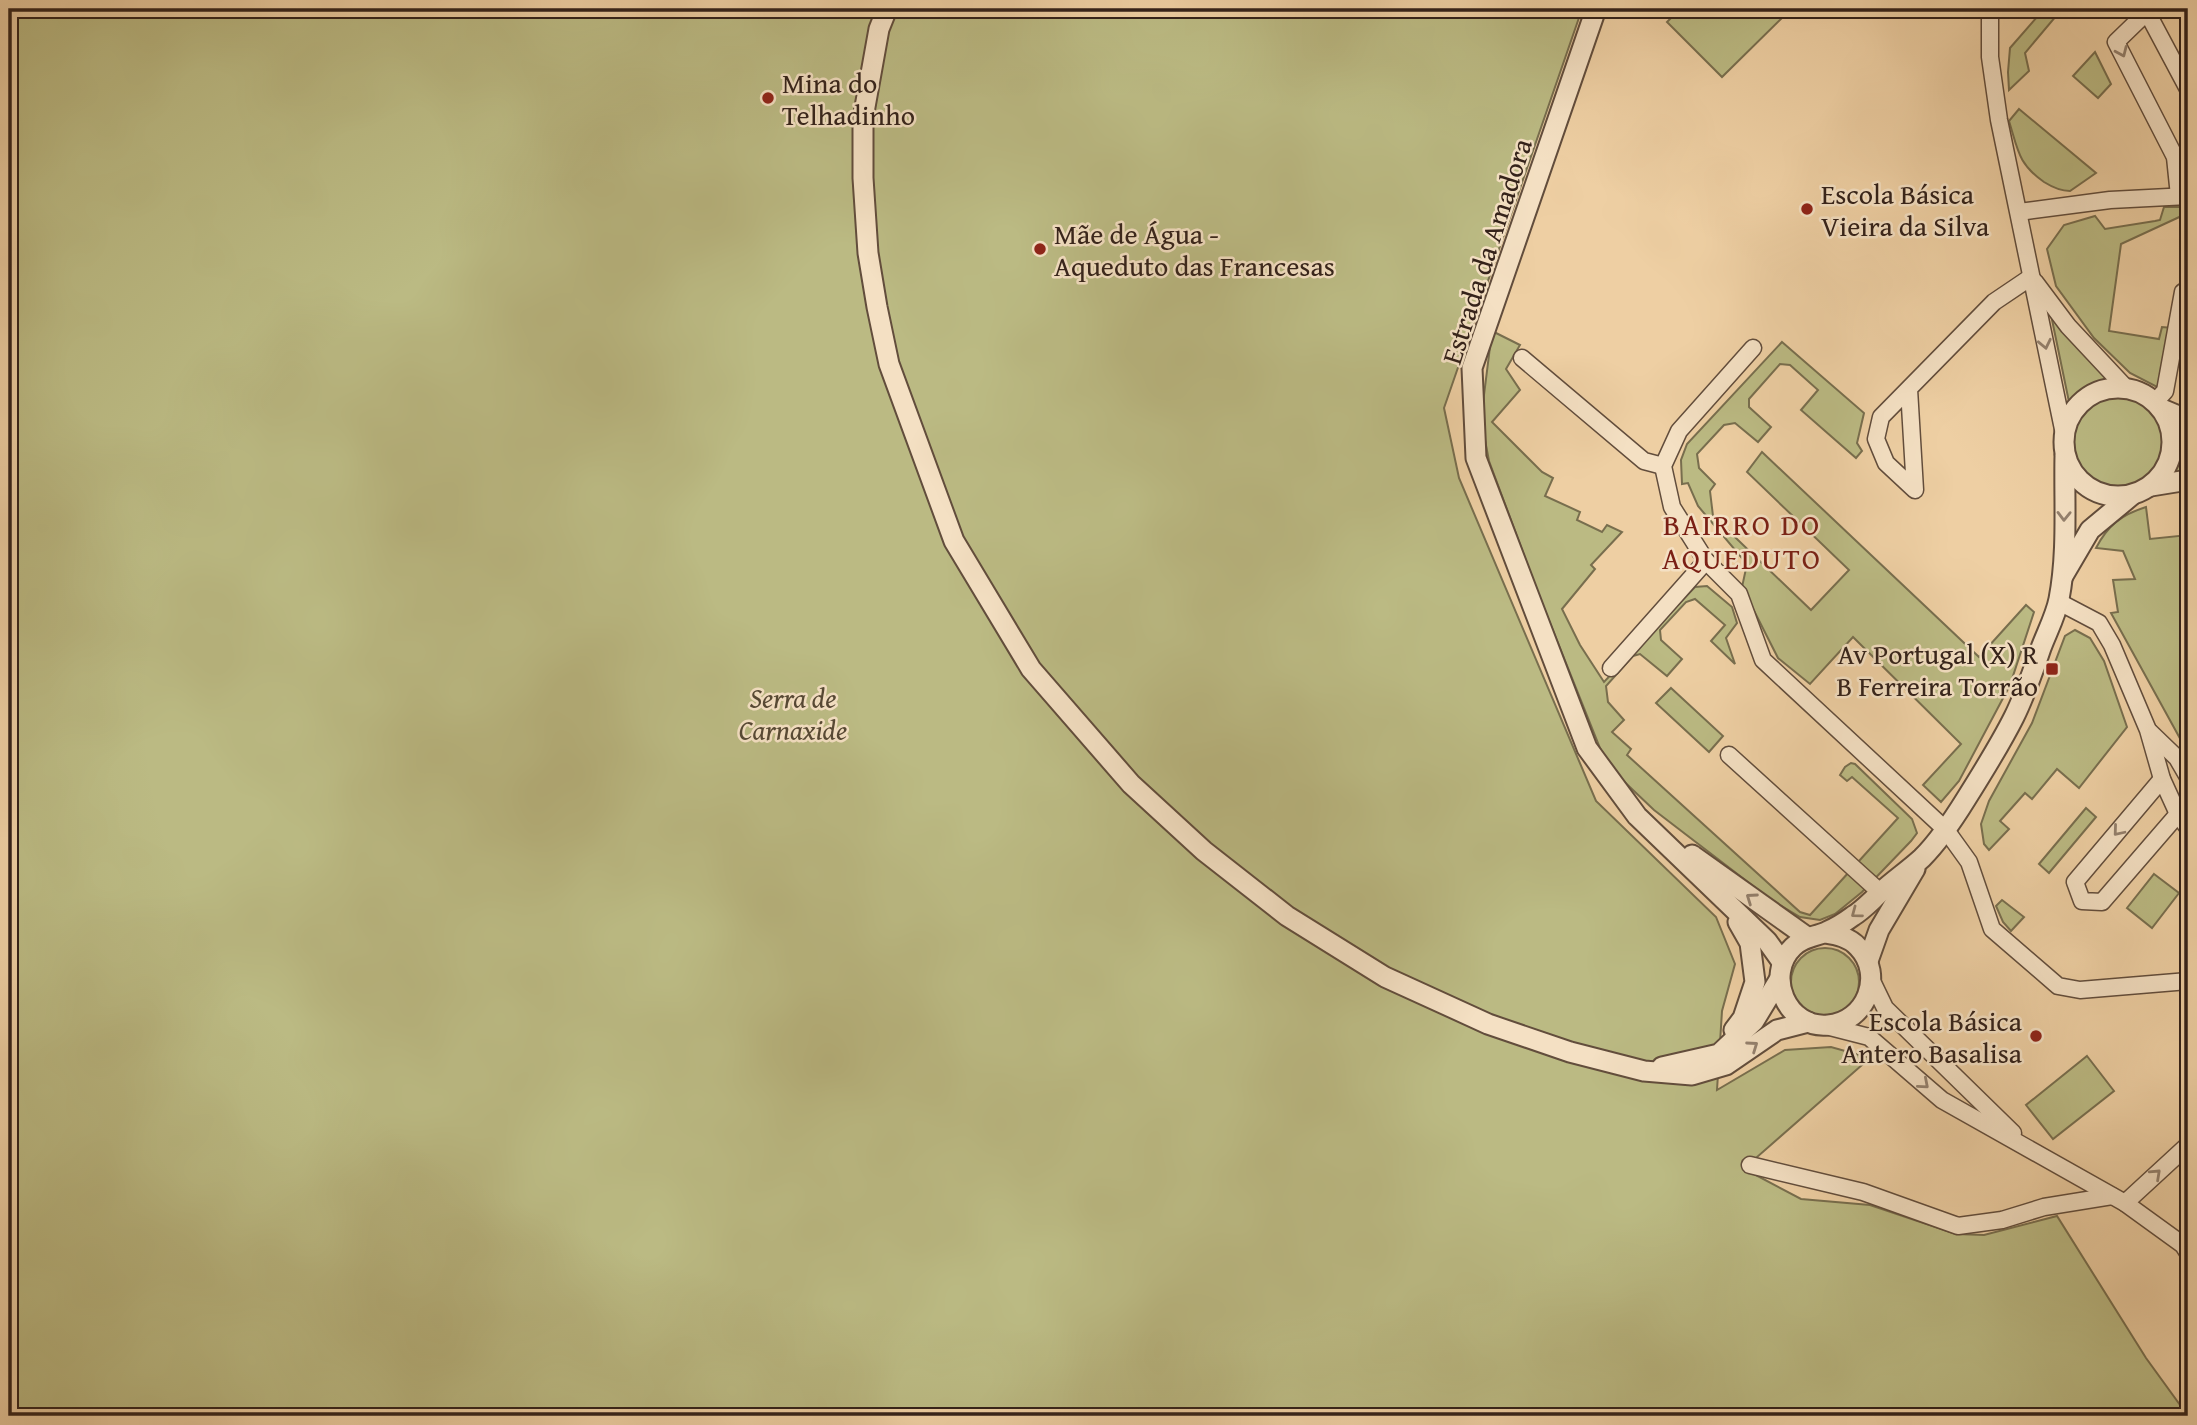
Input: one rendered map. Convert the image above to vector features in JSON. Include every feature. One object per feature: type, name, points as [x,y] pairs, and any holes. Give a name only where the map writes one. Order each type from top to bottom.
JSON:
[{"type":"street","points":[[887,9],[878,29],[863,118],[863,178],[868,253],[889,364],[954,541],[1031,669],[1131,784],[1204,851],[1287,916],[1385,977],[1488,1024],[1570,1052],[1644,1071],[1692,1076],[1726,1065],[1777,1030],[1843,1022],[1858,1012],[1868,997],[1870,970],[1879,930],[1922,858],[1946,830],[1983,773],[2015,716],[2059,602],[2062,577],[2064,435],[1999,120],[1990,57],[1990,9]]},
{"type":"street","name":"Estrada da Amadora","points":[[1596,9],[1472,368],[1476,458],[1587,748],[1636,816],[1768,941],[1780,971]]},
{"type":"street","points":[[2019,212],[2110,200],[2184,196],[2181,153],[2116,42],[2147,12],[2188,89]]},
{"type":"street","points":[[2031,277],[2068,326],[2126,388]]},
{"type":"street","points":[[1909,389],[1916,490],[1886,463],[1876,439],[1881,417],[1994,302],[2031,277]]},
{"type":"street","points":[[2158,406],[2181,336],[2183,292],[2188,289]]},
{"type":"street","points":[[1753,348],[1679,432],[1663,467],[1672,507],[1706,561],[1739,594],[1763,660],[1946,830],[1969,862],[1992,929],[2058,986],[2080,990],[2182,981],[2188,966]]},
{"type":"street","points":[[1521,358],[1644,461],[1663,467]]},
{"type":"street","points":[[2064,435],[2071,414],[2085,398],[2105,389],[2126,388],[2146,395],[2158,406],[2188,420]]},
{"type":"street","points":[[2151,486],[2165,470],[2172,450],[2171,429],[2158,406]]},
{"type":"street","points":[[2065,456],[2074,475],[2090,489],[2110,497],[2131,496]]},
{"type":"street","points":[[2062,577],[2090,530],[2131,496],[2151,486],[2188,480]]},
{"type":"street","points":[[1611,668],[1706,561]]},
{"type":"street","points":[[2059,602],[2099,623],[2112,645],[2148,730],[2162,779],[2178,814],[2188,828]]},
{"type":"street","points":[[2148,730],[2177,758],[2188,777]]},
{"type":"street","points":[[1729,755],[1880,892]]},
{"type":"street","points":[[2162,779],[2075,882],[2082,901],[2102,902],[2178,814]]},
{"type":"street","name":"Estrada da Amadora","points":[[1636,816],[1816,935]]},
{"type":"street","points":[[1644,1071],[1719,1054],[1754,1020],[1792,947],[1856,914],[1922,858]]},
{"type":"street","points":[[1719,1054],[1743,1018],[1755,982],[1750,943],[1727,902]]},
{"type":"street","points":[[1816,935],[1842,936],[1858,946],[1885,1008],[2035,1154]]},
{"type":"street","points":[[1780,971],[1783,998],[1793,1013],[1817,1024],[1869,1037],[1942,1100],[2118,1200],[2183,1245],[2188,1253]]},
{"type":"street","points":[[1750,1165],[1863,1192],[1958,1226],[2002,1220],[2044,1207],[2118,1200],[2188,1145]]},
{"type":"green space","name":"Serra de Carnaxide","points":[[9,9],[1582,9],[1444,408],[1459,478],[1596,801],[1716,917],[1735,964],[1722,1011],[1717,1090],[1785,1050],[1831,1047],[1870,1058],[1757,1157],[1750,1172],[1801,1199],[1870,1205],[1956,1234],[1984,1235],[2057,1216],[2146,1358],[2188,1416],[9,1416]]},
{"type":"green space","points":[[1680,9],[1791,9],[1722,77],[1667,22]]},
{"type":"green space","points":[[2044,9],[2062,9],[2025,53],[2029,71],[2009,90],[2010,48]]},
{"type":"green space","points":[[2095,52],[2111,84],[2098,98],[2073,76]]},
{"type":"green space","points":[[2019,109],[2096,173],[2070,191],[2053,187],[2035,175],[2020,156],[2009,121]]},
{"type":"green space","points":[[2164,207],[2188,207],[2188,213],[2121,244],[2109,331],[2159,339],[2162,327],[2173,328],[2161,389],[2130,373],[2094,338],[2056,286],[2047,249],[2064,225],[2095,216],[2105,229],[2155,221],[2160,220]]},
{"type":"green space","points":[[2050,310],[2110,380],[2080,390],[2069,402]]},
{"type":"green space","points":[[1492,331],[1520,345],[1506,369],[1520,390],[1492,422],[1542,472],[1553,478],[1545,496],[1580,512],[1577,520],[1602,532],[1607,525],[1622,532],[1591,565],[1595,569],[1562,609],[1580,645],[1604,682],[1695,587],[1707,586],[1732,607],[1737,623],[1726,638],[1735,664],[1711,641],[1725,625],[1695,599],[1686,602],[1660,630],[1661,640],[1682,659],[1667,676],[1640,654],[1633,656],[1606,686],[1608,702],[1624,720],[1612,732],[1631,749],[1627,755],[1800,912],[1810,915],[1898,818],[1852,777],[1847,781],[1840,775],[1845,767],[1851,763],[1855,764],[1912,819],[1917,833],[1911,841],[1862,892],[1835,914],[1820,920],[1800,917],[1770,899],[1654,810],[1614,772],[1600,748],[1489,461],[1481,419]]},
{"type":"green space","points":[[1782,342],[1864,413],[1857,443],[1862,451],[1856,458],[1801,410],[1818,390],[1790,365],[1780,364],[1749,399],[1749,407],[1771,427],[1758,442],[1735,423],[1724,425],[1697,454],[1699,468],[1715,484],[1710,491],[1713,516],[1811,610],[1849,570],[1747,472],[1762,452],[1979,657],[2026,605],[2034,612],[2010,685],[1959,781],[1941,802],[1923,785],[1961,744],[1853,637],[1810,684],[1778,658],[1742,587],[1747,564],[1698,506],[1688,483],[1682,484],[1681,460],[1687,444]]},
{"type":"green space","points":[[2118,394],[2136,398],[2151,408],[2161,423],[2165,441],[2161,459],[2151,474],[2136,484],[2118,488],[2100,484],[2085,474],[2075,459],[2071,441],[2075,423],[2085,408],[2100,398]]},
{"type":"green space","points":[[2178,426],[2188,429],[2188,471],[2173,472],[2182,450]]},
{"type":"green space","points":[[2146,507],[2150,539],[2188,535],[2188,753],[2111,613],[2118,612],[2113,580],[2135,579],[2123,551],[2096,548],[2116,522]]},
{"type":"green space","points":[[2075,630],[2090,638],[2104,661],[2127,727],[2079,788],[2057,769],[2032,799],[2025,793],[2000,821],[2009,829],[1989,850],[1984,844],[1981,824],[1989,801],[2032,723],[2065,636]]},
{"type":"green space","points":[[1671,688],[1723,736],[1709,752],[1656,703]]},
{"type":"green space","points":[[2086,808],[2096,817],[2049,873],[2039,864]]},
{"type":"green space","points":[[2154,874],[2179,893],[2152,928],[2127,908]]},
{"type":"green space","points":[[2002,900],[2024,917],[2011,931],[2003,922],[1996,906]]},
{"type":"green space","points":[[1825,948],[1838,951],[1849,958],[1856,969],[1859,982],[1856,995],[1849,1006],[1838,1013],[1825,1016],[1812,1013],[1801,1006],[1794,995],[1791,982],[1794,969],[1801,958],[1812,951]]},
{"type":"green space","points":[[2087,1056],[2114,1091],[2053,1139],[2026,1105]]},
{"type":"place","name":"Mina do Telhadinho","points":[[768,98]]},
{"type":"place","name":"Escola Básica Vieira da Silva","points":[[1807,209]]},
{"type":"place","name":"Mãe de Água - Aqueduto das Francesas","points":[[1040,249]]},
{"type":"place","name":"Av Portugal (X) R B Ferreira Torrão","points":[[2052,669]]},
{"type":"place","name":"Escola Básica Antero Basalisa","points":[[2036,1036]]},
{"type":"district","name":"BAIRRO DO AQUEDUTO","points":[[1742,541]]}]
